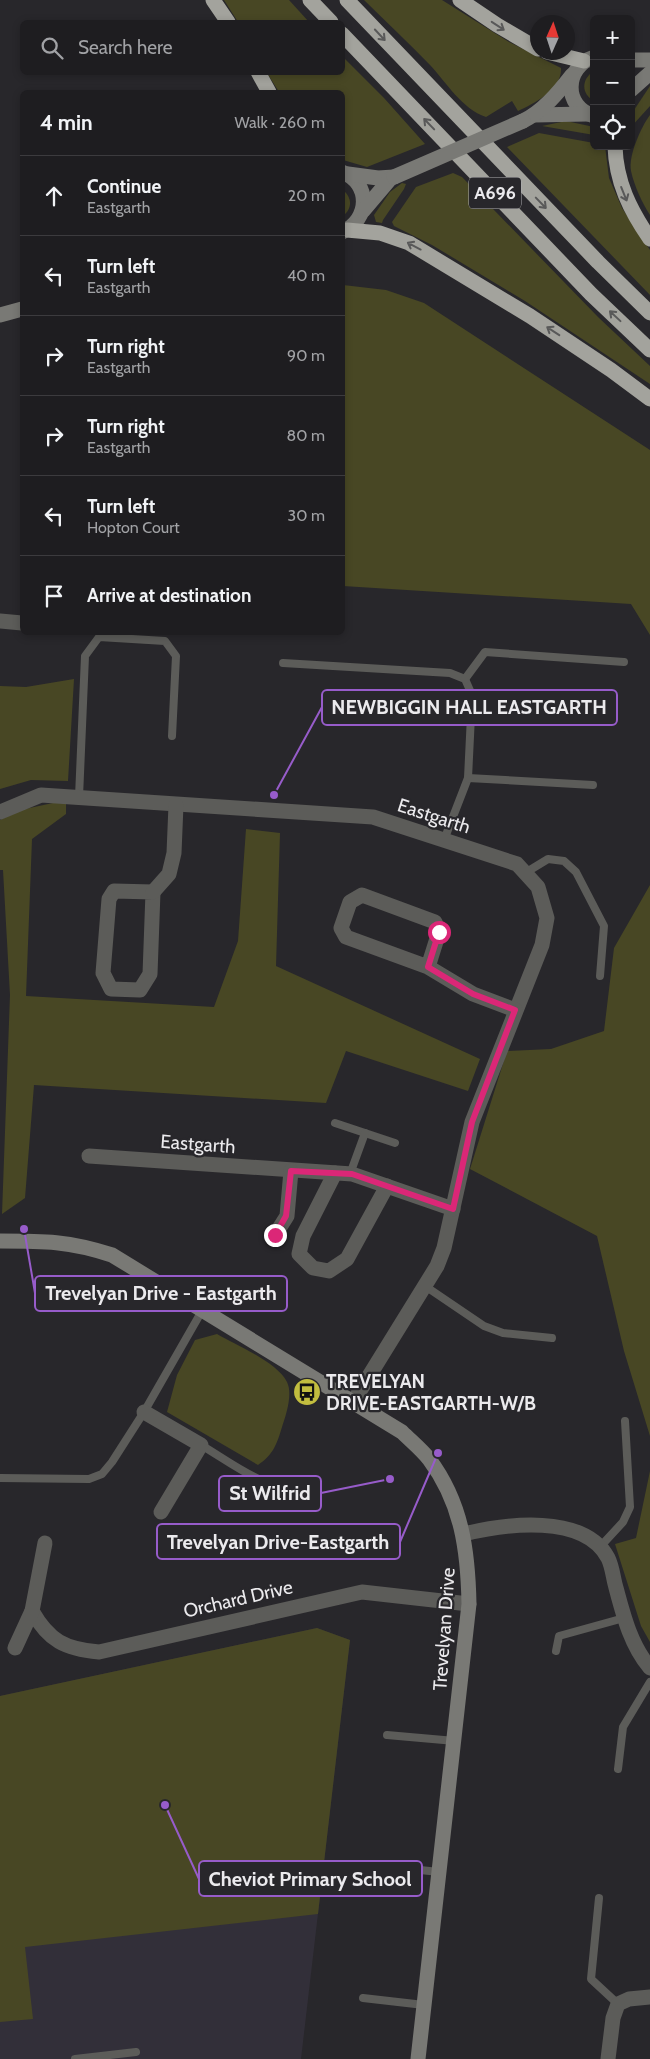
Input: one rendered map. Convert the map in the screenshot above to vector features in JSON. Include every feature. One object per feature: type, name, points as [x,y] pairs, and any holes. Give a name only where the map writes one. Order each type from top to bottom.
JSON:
[{"type":"highway","points":[[213,0],[227,20]]},
{"type":"highway","points":[[310,0],[330,20]]},
{"type":"highway","name":"A696","points":[[346,0],[598,262],[650,313]]},
{"type":"highway","points":[[460,0],[530,44]]},
{"type":"highway","name":"A696","points":[[345,37],[591,294],[650,350]]},
{"type":"highway","points":[[575,57],[589,59]]},
{"type":"highway","points":[[260,75],[269,90]]},
{"type":"highway","points":[[615,150],[617,175],[621,186],[634,214],[650,239]]},
{"type":"highway","points":[[345,231],[384,234],[415,246],[538,322],[650,399]]},
{"type":"street","points":[[528,118],[589,59]]},
{"type":"street","points":[[635,60],[650,60]]},
{"type":"street","points":[[573,74],[570,86],[572,97],[578,106],[590,115]]},
{"type":"street","points":[[635,87],[650,74]]},
{"type":"street","points":[[345,231],[357,222],[392,177],[528,118],[590,115]]},
{"type":"street","points":[[345,173],[392,177]]},
{"type":"street","points":[[345,173],[358,183],[362,190],[363,212]]},
{"type":"street","points":[[0,315],[20,310]]},
{"type":"street","points":[[0,621],[20,623]]},
{"type":"street","name":"Eastgarth","points":[[0,812],[41,795],[373,816],[517,864],[538,887],[547,918],[542,945],[472,1122],[453,1209],[438,1266],[353,1402]]},
{"type":"street","points":[[153,892],[114,891],[109,899],[103,973],[112,989],[140,990],[150,974],[153,892],[169,874],[174,853],[176,805]]},
{"type":"street","points":[[428,967],[439,932],[435,922],[362,895],[350,902],[341,928],[346,936],[428,967],[473,994],[515,1010]]},
{"type":"street","name":"Eastgarth","points":[[89,1156],[342,1174],[387,1186],[453,1209]]},
{"type":"street","points":[[275,1235],[286,1216],[291,1171]]},
{"type":"street","points":[[342,1174],[304,1236],[299,1254],[312,1268],[329,1271],[347,1259],[387,1186]]},
{"type":"street","name":"Trevelyan Drive","points":[[0,1241],[44,1240],[80,1244],[104,1252],[202,1308],[402,1432],[429,1459],[447,1489],[464,1534],[468,1560],[469,1604],[418,2059]]},
{"type":"street","points":[[144,1412],[201,1445],[161,1512]]},
{"type":"street","points":[[464,1534],[490,1528],[535,1524],[585,1534],[608,1558],[624,1618],[642,1658],[650,1668]]},
{"type":"street","points":[[15,1648],[32,1611],[45,1543]]},
{"type":"street","name":"Orchard Drive","points":[[32,1611],[42,1628],[55,1640],[76,1649],[99,1652],[362,1592],[469,1604]]},
{"type":"street","points":[[608,2059],[618,2004],[629,1999],[650,1997]]},
{"type":"lane","points":[[79,797],[85,656],[99,637],[165,641],[176,656],[172,736]]},
{"type":"lane","points":[[465,679],[484,652],[624,662]]},
{"type":"lane","points":[[283,664],[450,673],[465,679],[472,695],[468,778],[444,840]]},
{"type":"lane","points":[[468,778],[593,786]]},
{"type":"lane","points":[[525,873],[548,858],[564,861],[576,872],[604,926],[600,976]]},
{"type":"lane","points":[[335,1123],[395,1143]]},
{"type":"lane","points":[[342,1174],[365,1133]]},
{"type":"lane","points":[[425,1286],[484,1326],[503,1333],[552,1338]]},
{"type":"lane","points":[[0,1478],[89,1479],[102,1474],[144,1412],[202,1308]]},
{"type":"lane","points":[[599,1548],[623,1522],[630,1507],[625,1421]]},
{"type":"lane","points":[[201,1445],[274,1486],[296,1490],[311,1488]]},
{"type":"lane","points":[[556,1651],[559,1636],[624,1618]]},
{"type":"lane","points":[[618,1769],[623,1726],[650,1682]]},
{"type":"lane","points":[[387,1735],[454,1741]]},
{"type":"lane","points":[[373,1865],[440,1872]]},
{"type":"lane","points":[[599,1898],[591,1979],[618,2004]]},
{"type":"lane","points":[[363,1998],[424,2005]]},
{"type":"lane","points":[[75,2059],[136,2052]]},
{"type":"shaded area","points":[[224,0],[289,0],[307,20],[237,20]]},
{"type":"shaded area","points":[[364,0],[442,0],[509,42],[530,52],[530,60],[545,60],[561,68],[557,83],[546,95],[518,111],[512,101],[486,117],[462,102],[430,65]]},
{"type":"shaded area","points":[[345,59],[384,98],[425,144],[367,167],[345,161],[345,90],[278,90],[268,75],[345,75]]},
{"type":"shaded area","points":[[590,74],[590,98],[584,86]]},
{"type":"shaded area","points":[[650,86],[650,106],[635,123],[635,108]]},
{"type":"shaded area","points":[[650,115],[650,215],[636,188],[631,171],[631,158],[643,127]]},
{"type":"shaded area","points":[[566,121],[590,126],[590,134],[542,126]]},
{"type":"shaded area","points":[[539,133],[590,142],[590,150],[606,150],[609,178],[622,208],[650,250],[650,295],[507,147]]},
{"type":"shaded area","points":[[453,173],[462,177],[598,317],[650,366],[650,384],[525,301],[432,245],[394,226],[392,222],[416,187]]},
{"type":"shaded area","points":[[402,183],[406,184],[404,189],[382,223],[376,222],[374,215],[390,192]]},
{"type":"shaded area","points":[[345,192],[350,202],[345,214]]},
{"type":"shaded area","points":[[345,285],[386,290],[424,303],[650,450],[650,635],[631,604],[345,586]]},
{"type":"shaded area","points":[[74,679],[68,781],[31,780],[0,789],[0,686],[26,687]]},
{"type":"shaded area","points":[[53,803],[66,803],[66,814],[32,839],[26,996],[214,1007],[238,941],[246,829],[280,833],[276,966],[480,1059],[468,1091],[346,1051],[326,1103],[34,1085],[25,1198],[2,1214],[10,995],[3,870],[0,870],[0,820],[20,810]]},
{"type":"shaded area","points":[[650,885],[650,1436],[624,1351],[597,1236],[470,1169],[507,1051],[551,1049],[604,1031],[614,948]]},
{"type":"shaded area","points":[[217,1334],[275,1368],[289,1387],[288,1405],[278,1439],[271,1453],[258,1465],[167,1412],[177,1375],[195,1340]]},
{"type":"shaded area","points":[[650,1471],[650,1642],[641,1626],[615,1544],[636,1538]]},
{"type":"shaded area","points":[[317,1628],[350,1640],[301,2059],[0,2059],[0,1696]]},
{"type":"shaded area","points":[[317,1628],[350,1640],[318,1914],[25,1947],[33,2019],[0,2022],[0,1696]]},
{"type":"place","name":"NEWBIGGIN HALL EASTGARTH","points":[[274,795]]},
{"type":"place","name":"Trevelyan Drive - Eastgarth","points":[[24,1229]]},
{"type":"place","name":"TREVELYAN DRIVE-EASTGARTH-W/B","points":[[307,1392]]},
{"type":"place","name":"Trevelyan Drive-Eastgarth","points":[[438,1453]]},
{"type":"place","name":"St Wilfrid","points":[[390,1479]]},
{"type":"place","name":"Cheviot Primary School","points":[[165,1805]]},
{"type":"route","points":[[275,1235],[286,1216],[291,1171],[352,1174],[453,1209],[472,1122],[515,1010],[473,994],[446,980],[428,967],[439,932]]}]
